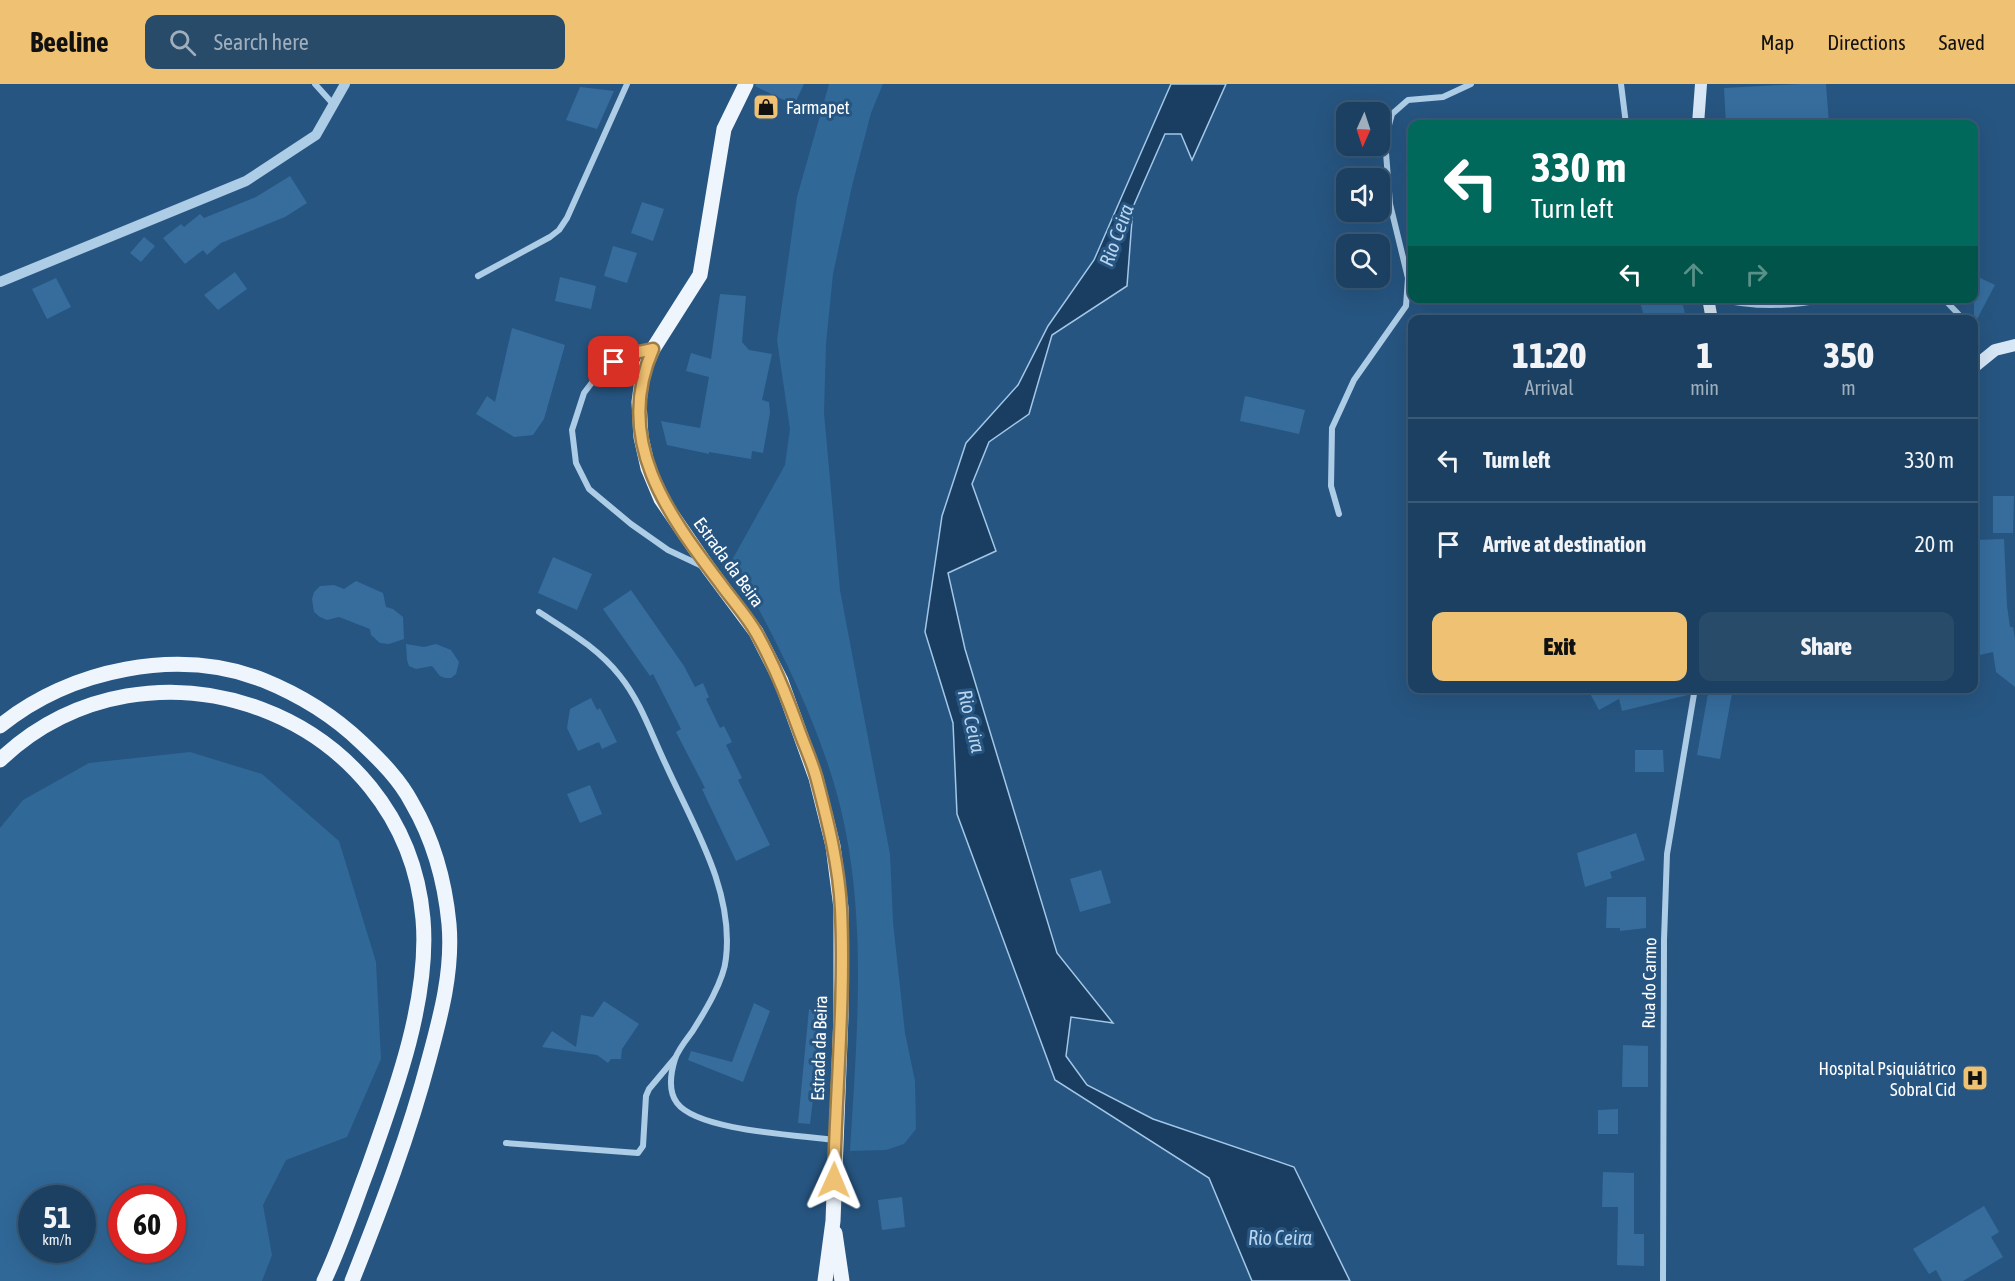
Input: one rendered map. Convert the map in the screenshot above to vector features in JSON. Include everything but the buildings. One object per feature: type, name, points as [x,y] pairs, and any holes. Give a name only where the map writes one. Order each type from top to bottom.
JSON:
[{"type":"main road","name":"Estrada da Beira","points":[[746,84],[724,129],[700,275],[653,349],[643,372],[639,402],[641,437],[648,468],[661,499],[756,632],[781,681],[816,778],[833,846],[841,908],[841,1016],[833,1221],[825,1281]]},
{"type":"main road","points":[[1698,120],[1701,84]]},
{"type":"main road","points":[[1978,364],[1995,350],[2015,345]]},
{"type":"main road","points":[[0,726],[30,704],[52,693],[106,673],[134,668],[168,666],[199,666],[231,671],[291,692],[322,711],[376,756],[396,777],[412,802],[427,833],[445,898],[449,926],[447,982],[440,1021],[417,1106],[352,1281]]},
{"type":"main road","points":[[0,760],[34,733],[53,722],[98,703],[143,693],[216,695],[270,711],[315,736],[355,769],[385,806],[406,849],[420,896],[424,940],[420,992],[405,1056],[384,1124],[341,1243],[324,1281]]},
{"type":"main road","name":"Estrada da Beira","points":[[833,1221],[842,1281]]},
{"type":"street","points":[[315,84],[336,102]]},
{"type":"street","points":[[0,282],[246,181],[316,135],[345,84]]},
{"type":"street","points":[[478,276],[559,230],[582,186],[627,84]]},
{"type":"street","points":[[1340,514],[1331,486],[1332,428],[1354,380],[1406,306],[1408,278],[1390,204],[1385,140],[1392,114],[1408,100],[1443,97],[1471,84]]},
{"type":"street","points":[[1621,84],[1626,120]]},
{"type":"street","points":[[1743,303],[1755,305],[1793,303]]},
{"type":"street","points":[[1948,303],[1959,315]]},
{"type":"street","points":[[653,349],[625,355],[603,368],[584,393],[572,430],[576,463],[589,489],[631,524],[668,550],[709,569]]},
{"type":"street","points":[[506,1143],[638,1153],[643,1146],[646,1096],[697,1024],[723,974],[727,941],[726,924],[718,887],[707,855],[638,704],[621,677],[589,644],[538,612]]},
{"type":"street","name":"Rua do Carmo","points":[[1663,1281],[1664,940],[1667,854],[1694,693]]},
{"type":"street","points":[[675,1057],[671,1090],[677,1103],[691,1114],[714,1123],[835,1140]]},
{"type":"shaded area","points":[[829,84],[883,84],[871,113],[833,274],[826,344],[824,413],[840,590],[890,854],[893,922],[905,1033],[915,1081],[916,1129],[904,1144],[886,1150],[850,1151],[857,1038],[858,962],[854,887],[841,812],[831,774],[803,700],[787,664],[732,560],[785,465],[790,429],[777,340],[797,197]]},
{"type":"shaded area","points":[[190,752],[262,774],[339,841],[376,962],[381,1059],[347,1137],[286,1160],[263,1205],[272,1255],[262,1281],[0,1281],[0,828],[23,800],[89,763]]},
{"type":"water","name":"Rio Ceira","points":[[1171,84],[1226,84],[1192,160],[1181,134],[1165,134],[1133,207],[1127,286],[1052,335],[1029,414],[989,442],[972,484],[996,551],[948,573],[965,649],[1057,953],[1113,1023],[1071,1017],[1066,1056],[1087,1085],[1153,1119],[1294,1167],[1350,1281],[1252,1281],[1209,1178],[1055,1080],[957,814],[953,723],[925,632],[942,516],[966,443],[1018,385],[1048,326],[1094,260]]},
{"type":"place","name":"Farmapet","points":[[766,107]]},
{"type":"place","name":"Hospital Psiquiátrico Sobral Cid","points":[[1975,1078]]},
{"type":"route","points":[[614,362],[625,355],[653,349],[643,372],[639,402],[641,437],[648,468],[661,499],[756,632],[781,681],[816,778],[833,846],[841,908],[841,1016],[834,1180]]}]
